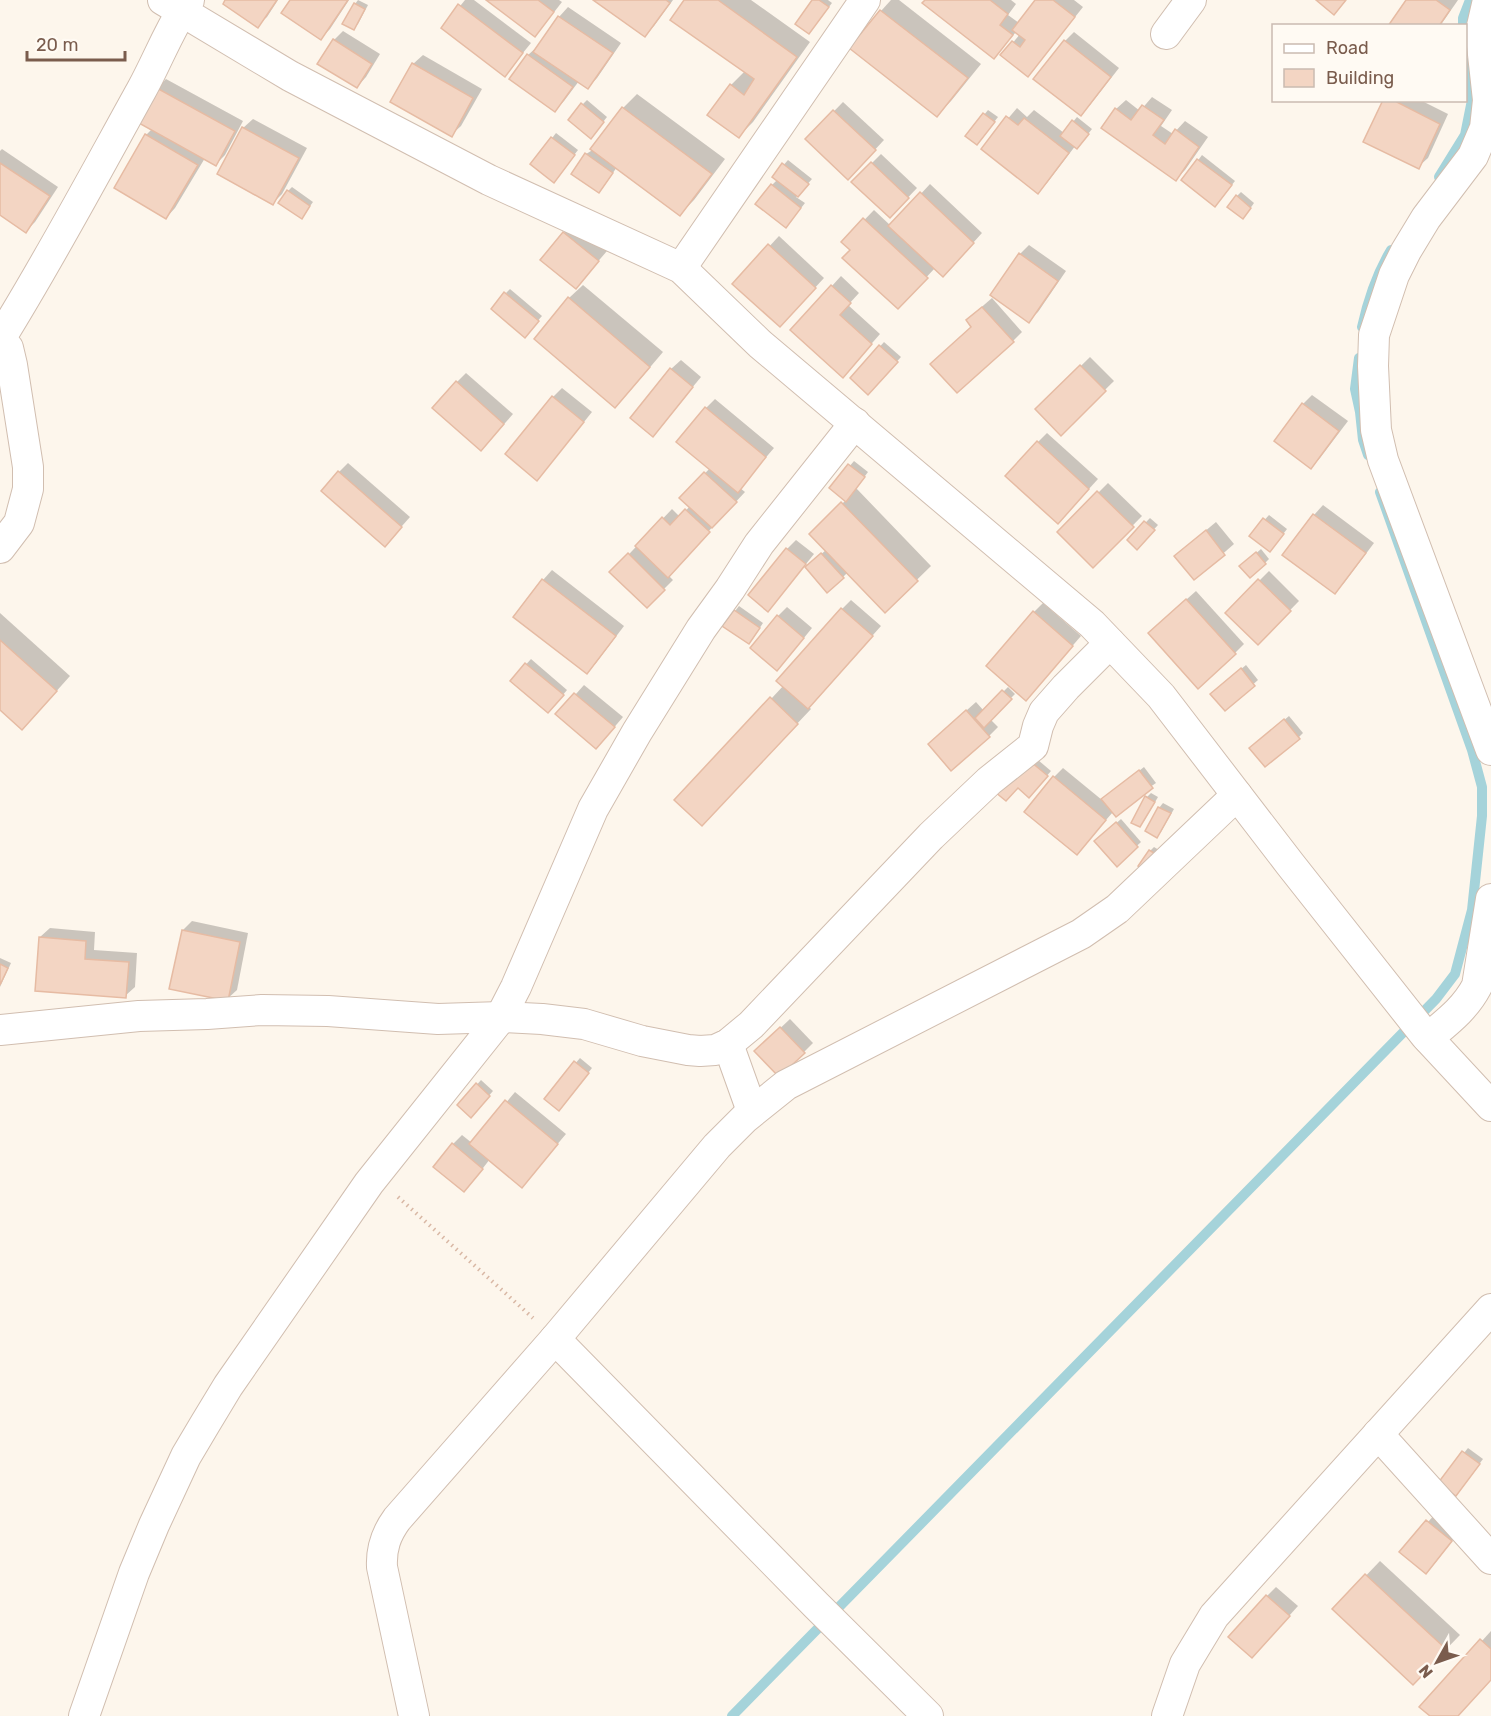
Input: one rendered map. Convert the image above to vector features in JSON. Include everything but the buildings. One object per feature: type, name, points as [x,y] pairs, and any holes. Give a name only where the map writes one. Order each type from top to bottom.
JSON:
[{"type":"street","points":[[681,268],[865,0]]},
{"type":"street","points":[[1166,34],[1191,0]]},
{"type":"street","points":[[1488,0],[1482,26],[1488,100],[1485,128],[1473,156],[1426,218],[1394,275],[1374,335],[1373,366],[1376,430],[1383,460],[1491,750]]},
{"type":"street","points":[[0,548],[19,524],[28,489],[28,467],[12,365],[8,348],[0,341],[147,80],[178,4],[291,76],[479,174],[681,268],[760,344],[1092,624],[1161,696],[1428,1038],[1491,1106]]},
{"type":"street","points":[[84,1716],[134,1573],[186,1456],[228,1386],[375,1176],[501,1017],[593,809],[637,732],[701,629],[759,544],[855,423]]},
{"type":"street","points":[[0,1030],[139,1016],[262,1010],[328,1011],[438,1019],[542,1018],[584,1024],[642,1041],[688,1050],[715,1050],[728,1044],[751,1025],[931,836],[989,782],[1033,746],[1044,712],[1110,643]]},
{"type":"street","points":[[414,1716],[382,1567],[381,1556],[387,1535],[397,1519],[555,1339],[717,1146],[752,1111],[786,1085],[1081,934],[1116,909],[1237,795]]},
{"type":"street","points":[[1428,1038],[1471,998],[1476,986],[1491,899]]},
{"type":"street","points":[[728,1044],[752,1111]]},
{"type":"street","points":[[1167,1716],[1185,1664],[1214,1616],[1491,1309]]},
{"type":"street","points":[[555,1339],[928,1716]]},
{"type":"street","points":[[1378,1434],[1491,1559]]},
{"type":"path","points":[[375,1176],[555,1339]]},
{"type":"waterway","points":[[1463,24],[1470,0]]},
{"type":"waterway","points":[[1439,177],[1465,135],[1472,100],[1467,69]]},
{"type":"waterway","points":[[1362,327],[1373,288],[1391,250]]},
{"type":"waterway","points":[[1359,358],[1355,389],[1363,440],[1368,455]]},
{"type":"waterway","points":[[732,1716],[1436,999],[1455,974],[1472,910],[1482,816],[1482,787],[1472,750],[1380,492]]}]
